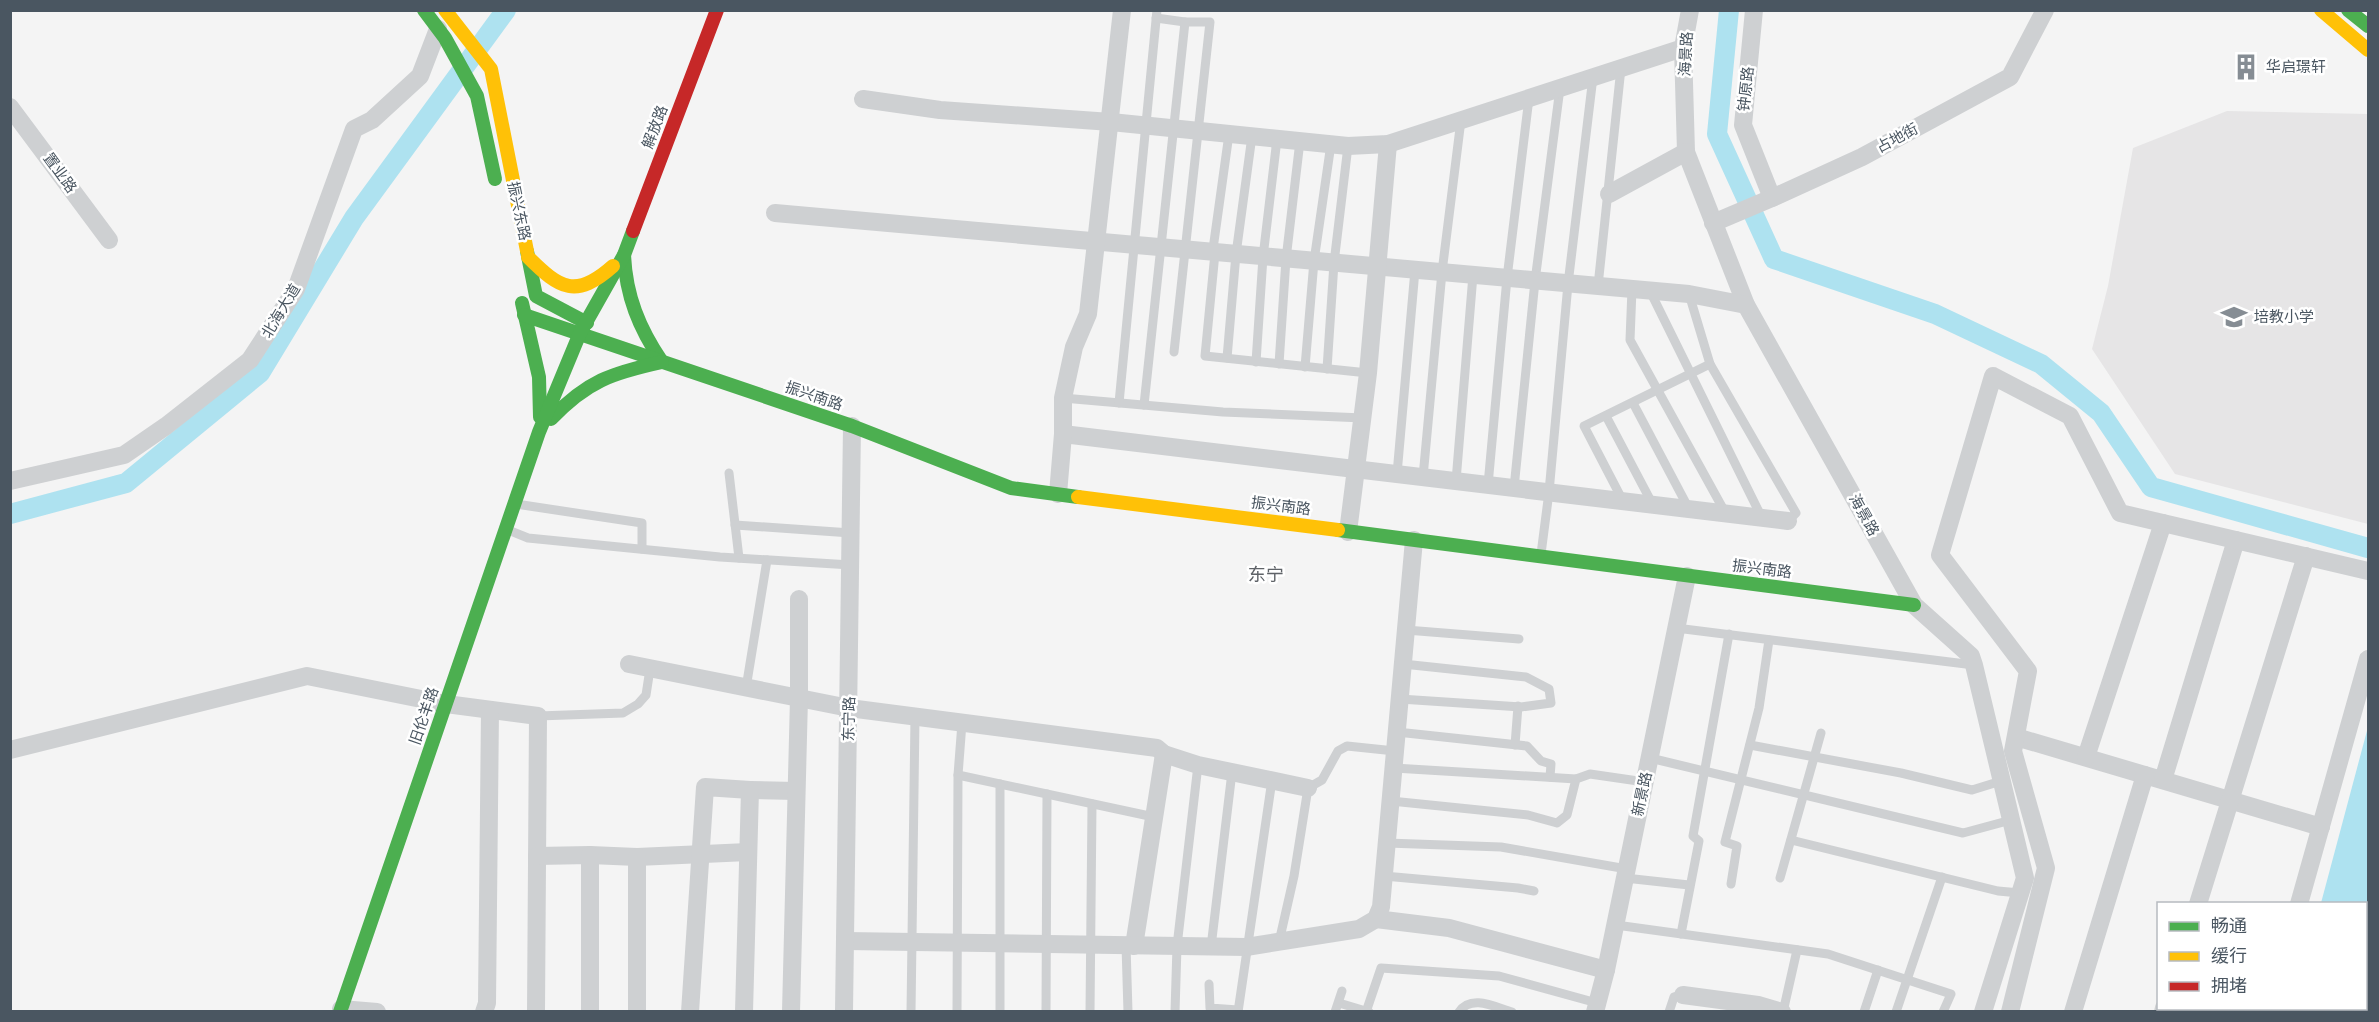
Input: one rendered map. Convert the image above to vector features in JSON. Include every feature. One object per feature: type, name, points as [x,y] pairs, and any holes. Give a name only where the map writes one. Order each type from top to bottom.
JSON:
[{"type":"street","name":"振兴东路","points":[[424,10],[450,22],[491,69],[536,296],[583,328]]},
{"type":"street","name":"解放路","points":[[624,255],[717,10]]},
{"type":"street","points":[[1058,494],[1063,434],[1063,398],[1074,347],[1088,314],[1122,10]]},
{"type":"street","name":"海景路","points":[[1690,10],[1683,48],[1686,152],[1746,305],[1914,605],[1971,656],[1974,665],[2025,878],[1983,1011]]},
{"type":"street","name":"钟原路","points":[[1754,10],[1743,125],[1764,202]]},
{"type":"street","name":"占地街","points":[[1713,223],[1862,157],[2010,77],[2045,10]]},
{"type":"street","points":[[2321,10],[2368,50]]},
{"type":"street","points":[[2348,10],[2368,26]]},
{"type":"street","name":"振兴东路","points":[[450,22],[477,96],[497,188]]},
{"type":"street","name":"北海大道","points":[[10,481],[124,454],[166,426],[250,360],[296,290],[354,129],[372,120],[420,76],[450,22]]},
{"type":"street","points":[[863,99],[940,110],[1146,125],[1339,145],[1388,144],[1683,48]]},
{"type":"street","name":"置业路","points":[[10,107],[109,240]]},
{"type":"street","points":[[1348,532],[1379,267],[1388,144]]},
{"type":"street","points":[[1609,194],[1686,152]]},
{"type":"street","points":[[776,213],[1689,294],[1746,305]]},
{"type":"street","points":[[528,257],[545,274],[559,283],[575,287],[588,286],[598,281],[624,255]]},
{"type":"street","points":[[539,432],[583,328],[624,255]]},
{"type":"street","points":[[539,432],[569,399],[587,385],[630,368],[662,362],[646,339],[632,312],[624,283],[624,255]]},
{"type":"street","points":[[519,292],[539,377],[541,402],[539,432]]},
{"type":"street","points":[[525,315],[583,328]]},
{"type":"street","name":"振兴南路","points":[[583,328],[662,362],[852,426],[1011,488],[1914,605]]},
{"type":"street","points":[[2010,1011],[2046,868],[2013,751],[2028,671],[1940,555],[1993,376],[2070,416],[2120,513],[2368,571]]},
{"type":"street","name":"东宁路","points":[[844,1011],[852,426]]},
{"type":"street","name":"旧伦羊路","points":[[340,1010],[539,432]]},
{"type":"street","points":[[1063,434],[1788,521]]},
{"type":"street","points":[[2086,757],[2163,523]]},
{"type":"street","points":[[1376,920],[1381,907],[1414,540]]},
{"type":"street","points":[[2163,780],[2236,540]]},
{"type":"street","points":[[2198,902],[2306,556]]},
{"type":"street","name":"新景路","points":[[1596,1007],[1616,925],[1687,576]]},
{"type":"street","points":[[790,1011],[799,698],[799,599]]},
{"type":"street","points":[[2299,902],[2368,659]]},
{"type":"street","points":[[628,664],[849,708],[1156,748],[1164,754],[1198,765],[1308,788]]},
{"type":"street","points":[[10,750],[307,676],[446,704],[538,716],[536,1011]]},
{"type":"street","points":[[484,1011],[487,1003],[490,710]]},
{"type":"street","points":[[2016,736],[2321,827]]},
{"type":"street","points":[[1130,945],[1164,754]]},
{"type":"street","points":[[2073,1011],[2145,775]]},
{"type":"street","points":[[690,1011],[705,788],[796,791]]},
{"type":"street","points":[[744,1011],[750,790]]},
{"type":"street","points":[[537,856],[638,857],[748,852]]},
{"type":"street","points":[[590,855],[590,1011]]},
{"type":"street","points":[[637,1011],[638,857]]},
{"type":"street","points":[[846,941],[1246,947],[1359,930],[1376,920],[1449,928],[1606,970]]},
{"type":"street","points":[[1683,995],[1713,1005],[1783,1011]]},
{"type":"street","points":[[340,1010],[377,1011]]},
{"type":"lane","points":[[1119,403],[1157,14],[1185,22],[1210,22],[1174,352]]},
{"type":"lane","points":[[1144,405],[1185,22]]},
{"type":"lane","points":[[1598,286],[1621,68]]},
{"type":"lane","points":[[1540,557],[1549,492],[1568,284],[1593,77]]},
{"type":"lane","points":[[1514,488],[1535,281],[1560,88]]},
{"type":"lane","points":[[1488,485],[1507,278],[1529,98]]},
{"type":"lane","points":[[1423,477],[1442,272],[1461,120]]},
{"type":"lane","points":[[1229,134],[1213,249],[1215,253],[1205,356],[1368,373]]},
{"type":"lane","points":[[1227,358],[1236,254],[1252,136]]},
{"type":"lane","points":[[1256,362],[1263,257],[1277,139]]},
{"type":"lane","points":[[1279,364],[1287,259],[1300,141]]},
{"type":"lane","points":[[1305,367],[1314,261],[1339,145]]},
{"type":"lane","points":[[1327,369],[1339,145]]},
{"type":"lane","points":[[1397,474],[1415,270]]},
{"type":"lane","points":[[1456,481],[1473,275]]},
{"type":"lane","points":[[1632,289],[1630,340],[1726,514]]},
{"type":"lane","points":[[1650,291],[1762,518]]},
{"type":"lane","points":[[1689,294],[1710,364],[1796,513],[1788,521]]},
{"type":"lane","points":[[1623,501],[1584,426],[1633,404],[1710,364]]},
{"type":"lane","points":[[1063,398],[1223,412],[1363,418]]},
{"type":"lane","points":[[1633,404],[1689,509]]},
{"type":"lane","points":[[1606,416],[1653,505]]},
{"type":"lane","points":[[729,473],[739,558]]},
{"type":"lane","points":[[515,504],[642,523],[642,549]]},
{"type":"lane","points":[[735,525],[851,533]]},
{"type":"lane","points":[[506,530],[528,538],[739,558],[850,565]]},
{"type":"lane","points":[[746,688],[767,560]]},
{"type":"lane","points":[[1676,628],[1974,665]]},
{"type":"lane","points":[[1406,630],[1519,639]]},
{"type":"lane","points":[[1681,934],[1699,841],[1693,836],[1729,634]]},
{"type":"lane","points":[[1731,884],[1737,846],[1725,842],[1759,708],[1769,639]]},
{"type":"lane","points":[[1400,699],[1518,706],[1551,703],[1549,689],[1526,677],[1403,664]]},
{"type":"lane","points":[[538,716],[623,714],[638,704],[646,695],[650,669]]},
{"type":"lane","points":[[1515,745],[1518,706]]},
{"type":"lane","points":[[911,1011],[915,717]]},
{"type":"lane","points":[[957,1011],[958,775],[962,723]]},
{"type":"lane","points":[[1397,732],[1527,746],[1541,761],[1551,764],[1550,777]]},
{"type":"lane","points":[[1780,878],[1821,733]]},
{"type":"lane","points":[[1750,745],[1901,773],[1972,790],[2001,781]]},
{"type":"lane","points":[[1279,942],[1294,876],[1308,788],[1322,780],[1338,751],[1347,746],[1394,759],[1550,777],[1576,779],[1590,774],[1645,782]]},
{"type":"lane","points":[[1650,758],[1963,833],[2011,820]]},
{"type":"lane","points":[[1174,1011],[1177,946],[1198,765]]},
{"type":"lane","points":[[1211,947],[1232,772]]},
{"type":"lane","points":[[958,775],[1154,817]]},
{"type":"lane","points":[[1391,801],[1528,815],[1557,823],[1567,815],[1576,779]]},
{"type":"lane","points":[[1209,984],[1210,1008],[1238,1011],[1272,780]]},
{"type":"lane","points":[[1000,784],[1000,1011]]},
{"type":"lane","points":[[1046,1011],[1047,794]]},
{"type":"lane","points":[[1090,1011],[1092,804]]},
{"type":"lane","points":[[1791,840],[1998,891],[2020,893]]},
{"type":"lane","points":[[1387,843],[1501,847],[1689,885]]},
{"type":"lane","points":[[1384,876],[1534,891]]},
{"type":"lane","points":[[1896,1011],[1942,877]]},
{"type":"lane","points":[[1616,925],[1828,954],[1951,994],[1943,1011]]},
{"type":"lane","points":[[1128,1011],[1130,945]]},
{"type":"lane","points":[[1783,1011],[1797,950]]},
{"type":"lane","points":[[1342,991],[1337,1007],[1367,1011],[1381,968],[1499,976],[1596,1007]]},
{"type":"lane","points":[[1864,1011],[1878,970]]},
{"type":"lane","points":[[1669,1011],[1674,997],[1683,995]]},
{"type":"lane","points":[[1459,1011],[1464,1005],[1473,1002],[1512,1011]]},
{"type":"shaded area","name":"培教小学","points":[[2227,111],[2368,114],[2368,524],[2175,474],[2092,349],[2108,286],[2133,148]]},
{"type":"water","points":[[2368,727],[2368,1011],[2292,1011],[2367,1010],[2367,902],[2321,902]]},
{"type":"waterway","points":[[10,514],[126,483],[260,373],[354,218],[506,10]]},
{"type":"waterway","points":[[1729,10],[1717,134],[1774,259],[1935,314],[2041,364],[2101,413],[2151,487],[2368,548]]},
{"type":"traffic: fast","points":[[424,10],[445,38],[477,96],[495,179]]},
{"type":"traffic: fast","points":[[2348,10],[2368,26]]},
{"type":"traffic: fast","points":[[340,1012],[539,432],[580,333],[624,255],[633,231]]},
{"type":"traffic: fast","points":[[527,251],[536,296],[587,323]]},
{"type":"traffic: fast","points":[[624,255],[625,270],[635,311],[662,362]]},
{"type":"traffic: fast","points":[[522,303],[539,377],[540,417]]},
{"type":"traffic: fast","points":[[524,315],[852,426],[1011,488],[1078,497]]},
{"type":"traffic: fast","points":[[551,419],[576,396],[601,380],[662,362]]},
{"type":"traffic: fast","points":[[1338,530],[1914,605]]},
{"type":"traffic: slow","points":[[445,10],[491,69],[527,251]]},
{"type":"traffic: slow","points":[[2321,10],[2368,50]]},
{"type":"traffic: slow","points":[[528,257],[550,277],[569,286],[589,283],[613,266]]},
{"type":"traffic: slow","points":[[1078,497],[1338,530]]},
{"type":"traffic: jam","points":[[633,231],[717,10]]},
{"type":"place","name":"华启璟轩","points":[[2246,67]]},
{"type":"place","name":"培教小学","points":[[2234,317]]},
{"type":"district","name":"东宁","points":[[1266,575]]}]
